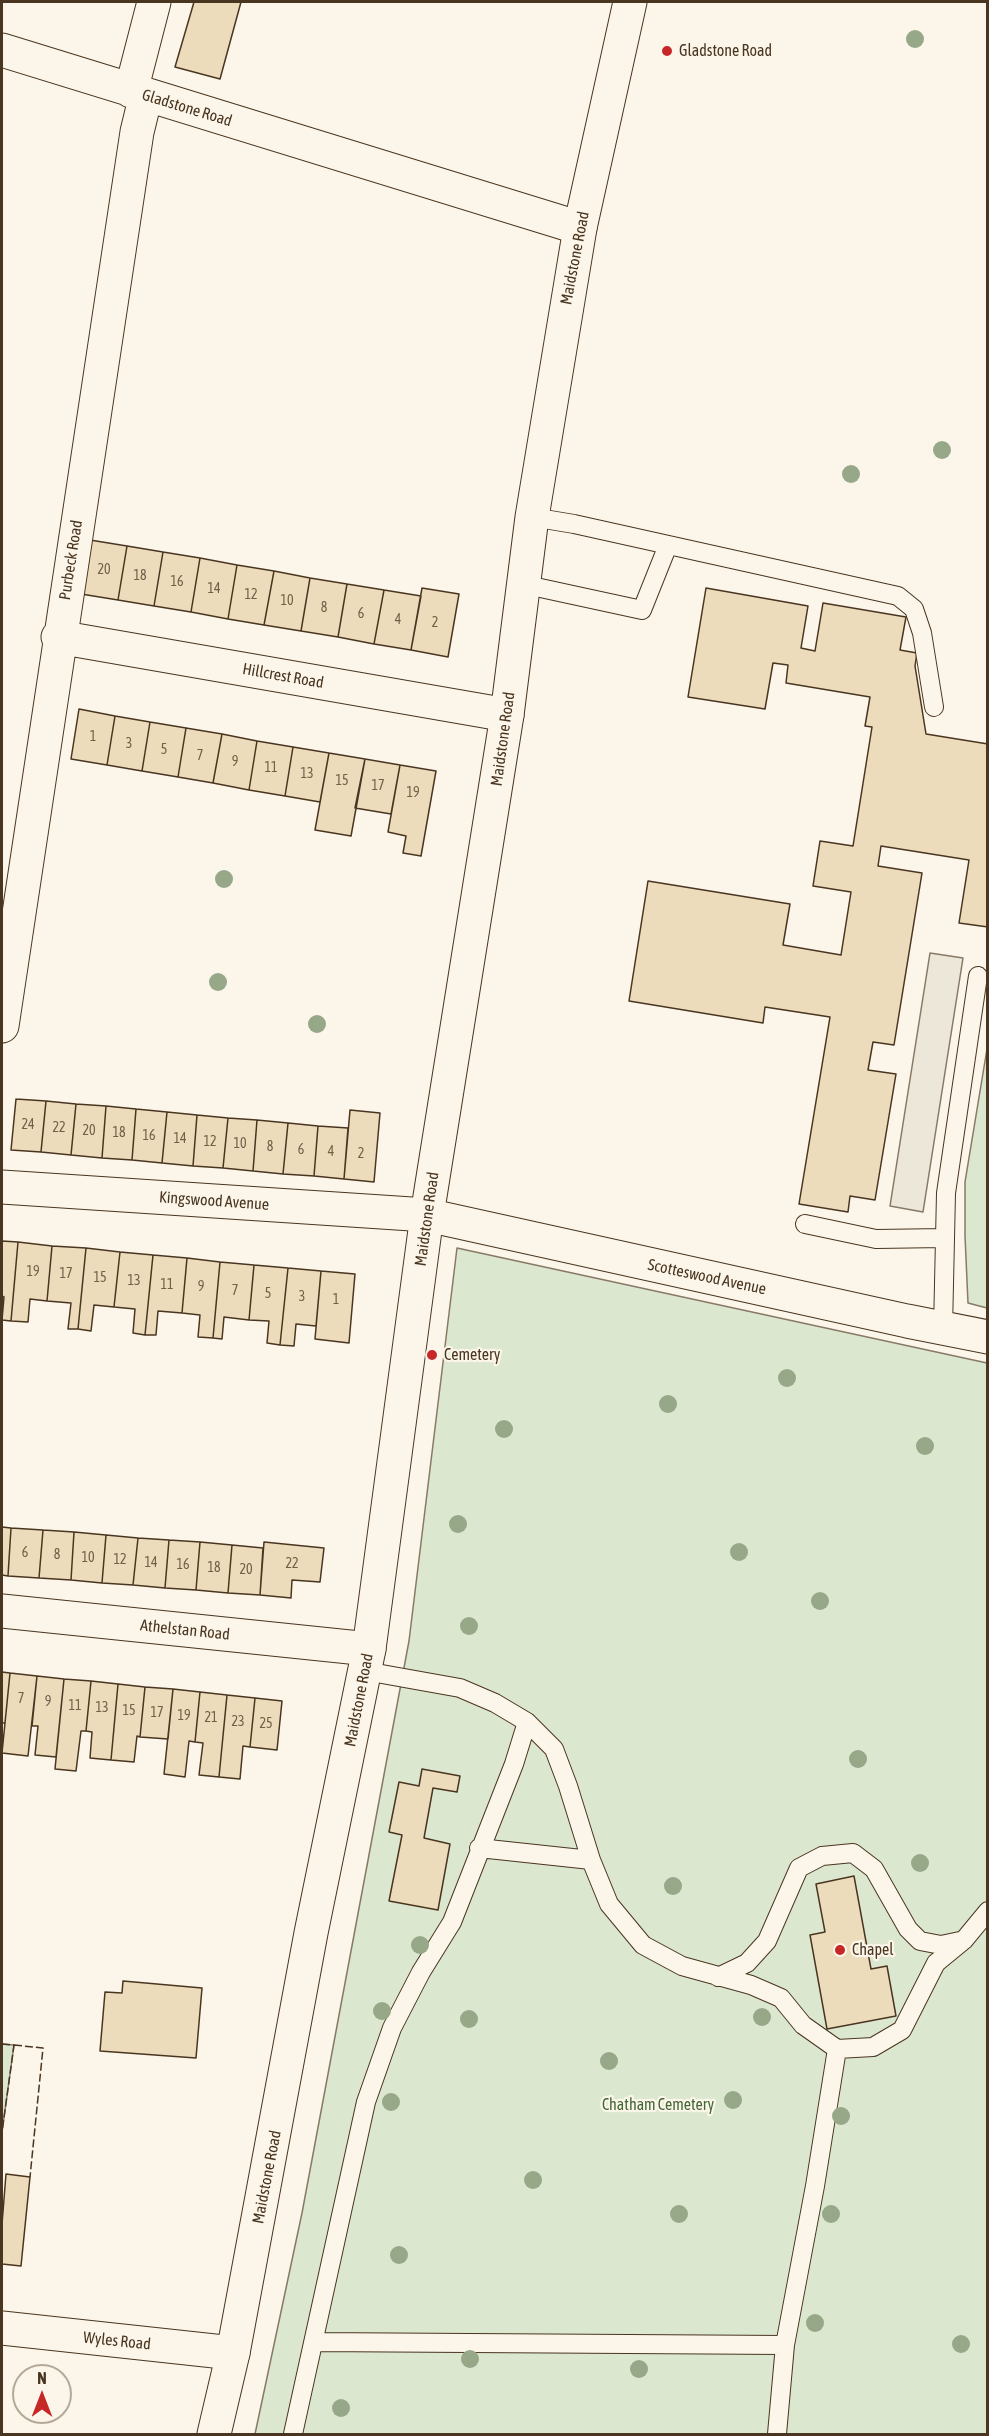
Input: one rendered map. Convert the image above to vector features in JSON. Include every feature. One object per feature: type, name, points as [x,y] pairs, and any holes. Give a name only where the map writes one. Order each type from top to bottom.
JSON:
[{"type":"street","name":"Purbeck Road","points":[[2,1026],[58,638],[137,132],[139,93],[154,2]]},
{"type":"street","name":"Maidstone Road","points":[[214,2434],[232,2353],[309,1944],[367,1660],[427,1215],[507,715],[532,517],[580,228],[630,2]]},
{"type":"street","name":"Gladstone Road","points":[[2,50],[580,228]]},
{"type":"street","name":"Hillcrest Road","points":[[58,638],[507,715]]},
{"type":"street","name":"Kingswood Avenue","points":[[2,1186],[427,1215]]},
{"type":"street","name":"Scotteswood Avenue","points":[[427,1215],[987,1337]]},
{"type":"street","name":"Athelstan Road","points":[[2,1611],[367,1660]]},
{"type":"street","name":"Wyles Road","points":[[2,2328],[232,2353]]},
{"type":"lane","points":[[532,517],[898,596],[914,609],[922,633],[934,707]]},
{"type":"lane","points":[[522,584],[642,610],[668,545]]},
{"type":"lane","points":[[943,1329],[946,1193],[978,976]]},
{"type":"lane","points":[[806,1224],[876,1239],[944,1238]]},
{"type":"lane","points":[[367,1660],[460,1688],[495,1703],[527,1722],[554,1749],[591,1860],[609,1904],[643,1945],[682,1966],[750,1985],[781,1998],[802,2025],[837,2049],[873,2047],[902,2030],[936,1963],[964,1940],[987,1911]]},
{"type":"lane","points":[[293,2434],[366,2102],[392,2028],[421,1972],[452,1922],[479,1848],[514,1764],[527,1722]]},
{"type":"lane","points":[[479,1848],[591,1860]]},
{"type":"lane","points":[[718,1977],[747,1963],[767,1941],[799,1868],[822,1856],[853,1853],[874,1869],[908,1929],[920,1941],[941,1945],[964,1940]]},
{"type":"lane","points":[[777,2434],[785,2345],[815,2186],[837,2049]]},
{"type":"lane","points":[[313,2342],[785,2345]]},
{"type":"green space","points":[[987,1049],[987,1308],[968,1303],[965,1182]]},
{"type":"green space","name":"Chatham Cemetery","points":[[457,1248],[987,1363],[987,2434],[255,2434],[302,2213],[409,1641]]},
{"type":"green space","points":[[2,2044],[14,2045],[2,2132]]},
{"type":"shaded area","points":[[930,953],[963,958],[923,1212],[890,1206]]},
{"type":"building","points":[[194,2],[241,2],[220,79],[175,67]]},
{"type":"building","points":[[90,540],[127,546],[118,600],[81,594]]},
{"type":"building","points":[[127,546],[163,552],[154,606],[118,600]]},
{"type":"building","points":[[163,552],[200,558],[191,612],[154,606]]},
{"type":"building","points":[[200,558],[237,565],[228,619],[191,612]]},
{"type":"building","points":[[237,565],[274,571],[264,625],[228,619]]},
{"type":"building","points":[[274,571],[310,578],[301,631],[264,625]]},
{"type":"building","points":[[310,578],[347,584],[338,637],[301,631]]},
{"type":"building","points":[[347,584],[384,590],[374,644],[338,637]]},
{"type":"building","points":[[422,588],[459,594],[448,657],[411,650]]},
{"type":"building","points":[[706,588],[808,606],[801,648],[815,651],[823,603],[906,617],[900,650],[917,653],[915,666],[926,734],[988,744],[988,927],[959,923],[969,860],[881,846],[878,866],[922,873],[894,1045],[873,1042],[868,1070],[896,1074],[875,1200],[850,1196],[848,1212],[799,1204],[830,1017],[765,1007],[763,1023],[629,1001],[648,881],[790,904],[783,945],[841,955],[851,892],[813,886],[820,841],[853,846],[872,727],[865,726],[870,697],[786,683],[788,665],[773,663],[765,709],[688,697]]},
{"type":"building","points":[[384,590],[421,596],[411,650],[374,644]]},
{"type":"building","points":[[79,709],[115,716],[107,765],[71,759]]},
{"type":"building","points":[[115,716],[150,722],[142,771],[107,765]]},
{"type":"building","points":[[150,722],[186,728],[178,777],[142,771]]},
{"type":"building","points":[[186,728],[222,734],[213,783],[178,777]]},
{"type":"building","points":[[222,734],[257,741],[249,790],[213,783]]},
{"type":"building","points":[[257,741],[293,747],[285,796],[249,790]]},
{"type":"building","points":[[293,747],[329,753],[320,802],[285,796]]},
{"type":"building","points":[[329,753],[365,759],[351,836],[315,830]]},
{"type":"building","points":[[365,759],[400,765],[391,814],[355,808]]},
{"type":"building","points":[[400,765],[436,771],[421,856],[403,853],[406,836],[388,832]]},
{"type":"building","points":[[16,1099],[46,1101],[41,1152],[11,1150]]},
{"type":"building","points":[[46,1101],[76,1104],[71,1155],[41,1152]]},
{"type":"building","points":[[76,1104],[106,1106],[102,1158],[71,1155]]},
{"type":"building","points":[[106,1106],[136,1109],[132,1160],[102,1158]]},
{"type":"building","points":[[136,1109],[167,1112],[162,1163],[132,1160]]},
{"type":"building","points":[[350,1110],[380,1113],[374,1182],[344,1179]]},
{"type":"building","points":[[167,1112],[197,1115],[193,1166],[162,1163]]},
{"type":"building","points":[[197,1115],[228,1118],[223,1168],[193,1166]]},
{"type":"building","points":[[228,1118],[257,1120],[253,1171],[223,1168]]},
{"type":"building","points":[[257,1120],[288,1123],[283,1174],[253,1171]]},
{"type":"building","points":[[288,1123],[318,1126],[314,1176],[283,1174]]},
{"type":"building","points":[[318,1126],[348,1128],[344,1179],[314,1176]]},
{"type":"building","points":[[2,1241],[18,1242],[11,1321],[2,1320],[4,1297],[2,1296]]},
{"type":"building","points":[[18,1242],[52,1246],[47,1301],[30,1299],[28,1322],[11,1321]]},
{"type":"building","points":[[52,1246],[86,1248],[78,1329],[68,1329],[71,1303],[47,1301]]},
{"type":"building","points":[[86,1248],[120,1252],[114,1307],[94,1305],[91,1331],[78,1329]]},
{"type":"building","points":[[120,1252],[153,1255],[145,1335],[133,1333],[135,1309],[114,1307]]},
{"type":"building","points":[[153,1255],[187,1258],[182,1313],[158,1311],[156,1335],[145,1335]]},
{"type":"building","points":[[187,1258],[220,1262],[213,1338],[198,1337],[200,1315],[182,1313]]},
{"type":"building","points":[[220,1262],[254,1265],[249,1320],[224,1317],[222,1339],[213,1338]]},
{"type":"building","points":[[254,1265],[288,1268],[280,1345],[267,1343],[269,1321],[249,1320]]},
{"type":"building","points":[[288,1268],[321,1271],[316,1326],[296,1324],[294,1346],[280,1345]]},
{"type":"building","points":[[321,1271],[355,1274],[349,1343],[315,1339]]},
{"type":"building","points":[[2,1527],[11,1528],[8,1576],[2,1575]]},
{"type":"building","points":[[11,1528],[43,1530],[39,1578],[8,1576]]},
{"type":"building","points":[[43,1530],[74,1532],[71,1580],[39,1578]]},
{"type":"building","points":[[74,1532],[106,1535],[102,1583],[71,1580]]},
{"type":"building","points":[[106,1535],[138,1538],[133,1585],[102,1583]]},
{"type":"building","points":[[138,1538],[169,1540],[165,1588],[133,1585]]},
{"type":"building","points":[[169,1540],[200,1542],[196,1590],[165,1588]]},
{"type":"building","points":[[200,1542],[232,1545],[228,1593],[196,1590]]},
{"type":"building","points":[[264,1542],[324,1548],[320,1582],[292,1580],[291,1598],[260,1595]]},
{"type":"building","points":[[232,1545],[263,1548],[260,1595],[228,1593]]},
{"type":"building","points":[[2,1672],[10,1673],[5,1723],[2,1723]]},
{"type":"building","points":[[10,1673],[37,1676],[28,1756],[2,1753]]},
{"type":"building","points":[[37,1676],[64,1679],[56,1757],[35,1755],[38,1726],[32,1726]]},
{"type":"building","points":[[64,1679],[91,1681],[86,1731],[81,1731],[76,1771],[55,1769]]},
{"type":"building","points":[[91,1681],[118,1684],[111,1760],[90,1758],[92,1732],[86,1731]]},
{"type":"building","points":[[118,1684],[145,1687],[140,1737],[137,1736],[134,1762],[111,1760]]},
{"type":"building","points":[[145,1687],[173,1689],[168,1739],[140,1737]]},
{"type":"building","points":[[173,1689],[200,1692],[195,1742],[189,1741],[185,1777],[164,1774]]},
{"type":"building","points":[[200,1692],[227,1695],[219,1777],[199,1775],[203,1743],[195,1742]]},
{"type":"building","points":[[227,1695],[255,1698],[250,1747],[243,1746],[240,1779],[219,1777]]},
{"type":"building","points":[[255,1698],[282,1701],[277,1750],[250,1747]]},
{"type":"building","points":[[422,1769],[460,1776],[457,1792],[433,1788],[424,1838],[450,1844],[438,1910],[389,1901],[402,1835],[389,1832],[399,1782],[419,1786]]},
{"type":"building","name":"Chapel","points":[[854,1876],[871,1969],[887,1966],[896,2016],[827,2029],[810,1935],[825,1932],[816,1884]]},
{"type":"building","points":[[123,1981],[202,1988],[196,2058],[100,2051],[105,1992],[122,1993]]},
{"type":"building","points":[[6,2174],[30,2177],[21,2266],[2,2264]]},
{"type":"fence","points":[[2,2044],[14,2045],[2,2132]]},
{"type":"fence","points":[[14,2045],[43,2048],[30,2177]]},
{"type":"place","name":"Gladstone Road","points":[[667,51]]},
{"type":"place","name":"Cemetery","points":[[432,1355]]},
{"type":"place","name":"Chapel","points":[[840,1950]]}]
